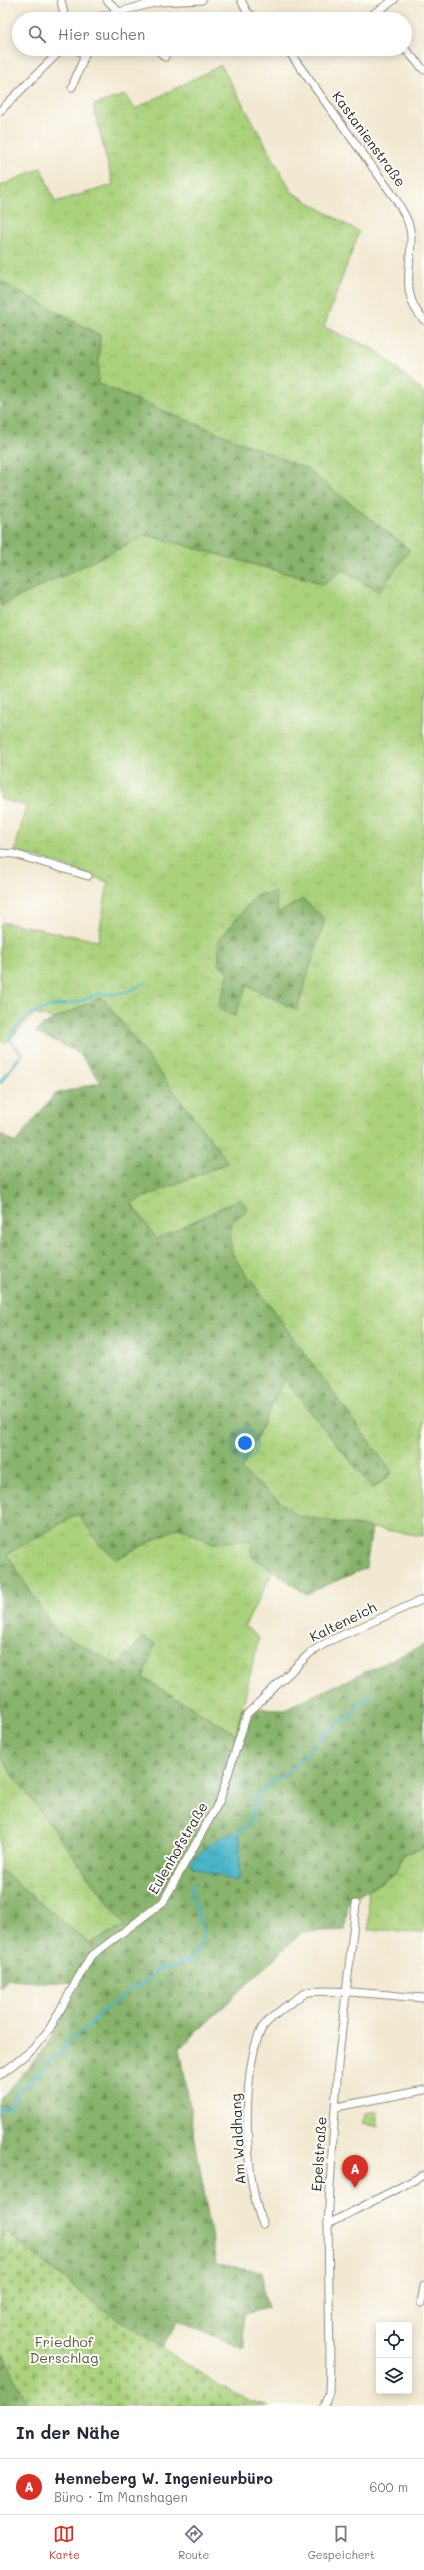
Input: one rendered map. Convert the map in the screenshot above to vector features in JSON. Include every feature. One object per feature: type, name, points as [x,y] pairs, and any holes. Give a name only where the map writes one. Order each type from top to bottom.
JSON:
[{"type":"street","points":[[61,0],[64,12]]},
{"type":"street","points":[[107,0],[118,10]]},
{"type":"street","points":[[112,12],[158,2],[202,0]]},
{"type":"street","points":[[241,0],[247,12]]},
{"type":"street","points":[[377,11],[394,0]]},
{"type":"street","points":[[0,111],[55,56]]},
{"type":"street","points":[[72,88],[85,56]]},
{"type":"street","name":"Kastanienstraße","points":[[292,56],[391,193],[407,219],[411,237],[407,273],[409,296],[418,314],[424,320]]},
{"type":"street","points":[[411,56],[424,70]]},
{"type":"street","points":[[0,104],[9,102]]},
{"type":"street","points":[[0,853],[14,854],[88,876]]},
{"type":"street","name":"Kalteneich","points":[[247,1714],[310,1653],[329,1641],[424,1599]]},
{"type":"street","name":"Eulenhofstraße","points":[[0,2075],[33,2049],[50,2028],[90,1957],[163,1902],[220,1800],[247,1714]]},
{"type":"street","name":"Epelstraße","points":[[324,2406],[329,2393],[330,2360],[328,2224],[345,1993],[356,1904]]},
{"type":"street","name":"Am Waldhang","points":[[263,2224],[255,2206],[247,2117],[248,2085],[255,2048],[262,2028],[306,1993],[327,1991],[424,1998]]},
{"type":"street","points":[[336,2107],[424,2090]]},
{"type":"street","points":[[328,2224],[424,2175]]},
{"type":"street","points":[[421,2303],[424,2286]]},
{"type":"green space","points":[[221,65],[292,192],[359,232],[324,327],[376,350],[424,393],[423,1536],[298,1516],[241,1470],[284,1379],[373,1489],[392,1473],[231,1254],[230,1224],[240,1199],[157,1240],[131,1202],[228,1163],[102,997],[55,1019],[34,1014],[6,1043],[0,1039],[0,925],[3,922],[98,941],[108,882],[59,864],[15,851],[26,806],[0,799],[0,606],[147,535],[325,584],[341,569],[379,592],[307,469],[97,384],[100,335],[0,281],[0,186],[41,168],[55,202],[113,185],[93,105],[125,95],[135,109]],"holes":[[[229,972],[235,1015],[218,1009]]]},
{"type":"green space","points":[[0,281],[100,335],[98,384],[307,469],[410,550],[379,592],[342,569],[325,584],[147,535],[0,606]]},
{"type":"green space","points":[[275,892],[278,913],[303,899],[325,919],[297,1010],[247,986],[235,1016],[218,1009],[229,972],[219,964],[219,940],[256,895]]},
{"type":"green space","points":[[102,997],[228,1162],[131,1203],[157,1239],[240,1199],[248,1209],[230,1224],[232,1254],[392,1473],[373,1489],[284,1379],[241,1470],[298,1516],[372,1528],[366,1568],[306,1594],[252,1556],[250,1540],[213,1543],[179,1527],[116,1559],[99,1544],[78,1514],[7,1554],[55,1631],[118,1665],[142,1637],[155,1644],[143,1678],[236,1734],[242,1708],[284,1709],[424,1645],[424,1848],[403,1854],[397,1872],[348,1902],[345,1930],[302,1932],[180,2048],[216,2264],[261,2271],[267,2308],[243,2314],[244,2349],[178,2320],[161,2347],[91,2301],[7,2233],[0,2242],[0,2101],[49,2043],[80,1984],[8,1979],[0,1988],[0,1869],[89,1943],[125,1926],[0,1757],[0,1180],[2,1175],[0,1174],[0,1134],[15,1143],[55,1094],[101,1082],[78,1052],[35,1032],[44,1024]]},
{"type":"green space","points":[[78,1514],[116,1559],[179,1527],[213,1543],[250,1539],[252,1556],[273,1571],[245,1626],[259,1638],[236,1734],[143,1678],[155,1644],[142,1637],[118,1665],[55,1631],[7,1554]]},
{"type":"green space","points":[[0,1757],[125,1926],[89,1944],[0,1869]]},
{"type":"green space","points":[[424,1848],[424,1933],[369,1929],[368,1891],[397,1872],[403,1854]]},
{"type":"green space","points":[[378,2112],[378,2126],[363,2122],[365,2114]]},
{"type":"green space","name":"Friedhof Derschlag","points":[[7,2233],[91,2301],[206,2377],[245,2399],[268,2406],[29,2406],[0,2348],[0,2242]]},
{"type":"green space","points":[[0,2348],[29,2406],[0,2406]]},
{"type":"water","points":[[238,1832],[240,1838],[239,1878],[235,1881],[193,1867],[191,1862],[206,1847],[225,1835]]},
{"type":"waterway","points":[[0,1083],[22,1054],[9,1039],[18,1025],[28,1016],[39,1010],[87,999],[100,993],[111,995],[117,994],[145,983]]},
{"type":"waterway","points":[[235,1834],[250,1822],[257,1796],[271,1782],[285,1775],[334,1725],[345,1720],[368,1696],[374,1692]]},
{"type":"waterway","points":[[0,2110],[11,2107],[17,2092],[42,2070],[49,2061],[62,2052],[68,2041],[90,2026],[101,2012],[114,2004],[133,1987],[143,1985],[156,1971],[190,1961],[204,1937],[191,1891],[196,1882]]},
{"type":"place","name":"Henneberg W. Ingenieurbüro","points":[[355,2188]]}]
